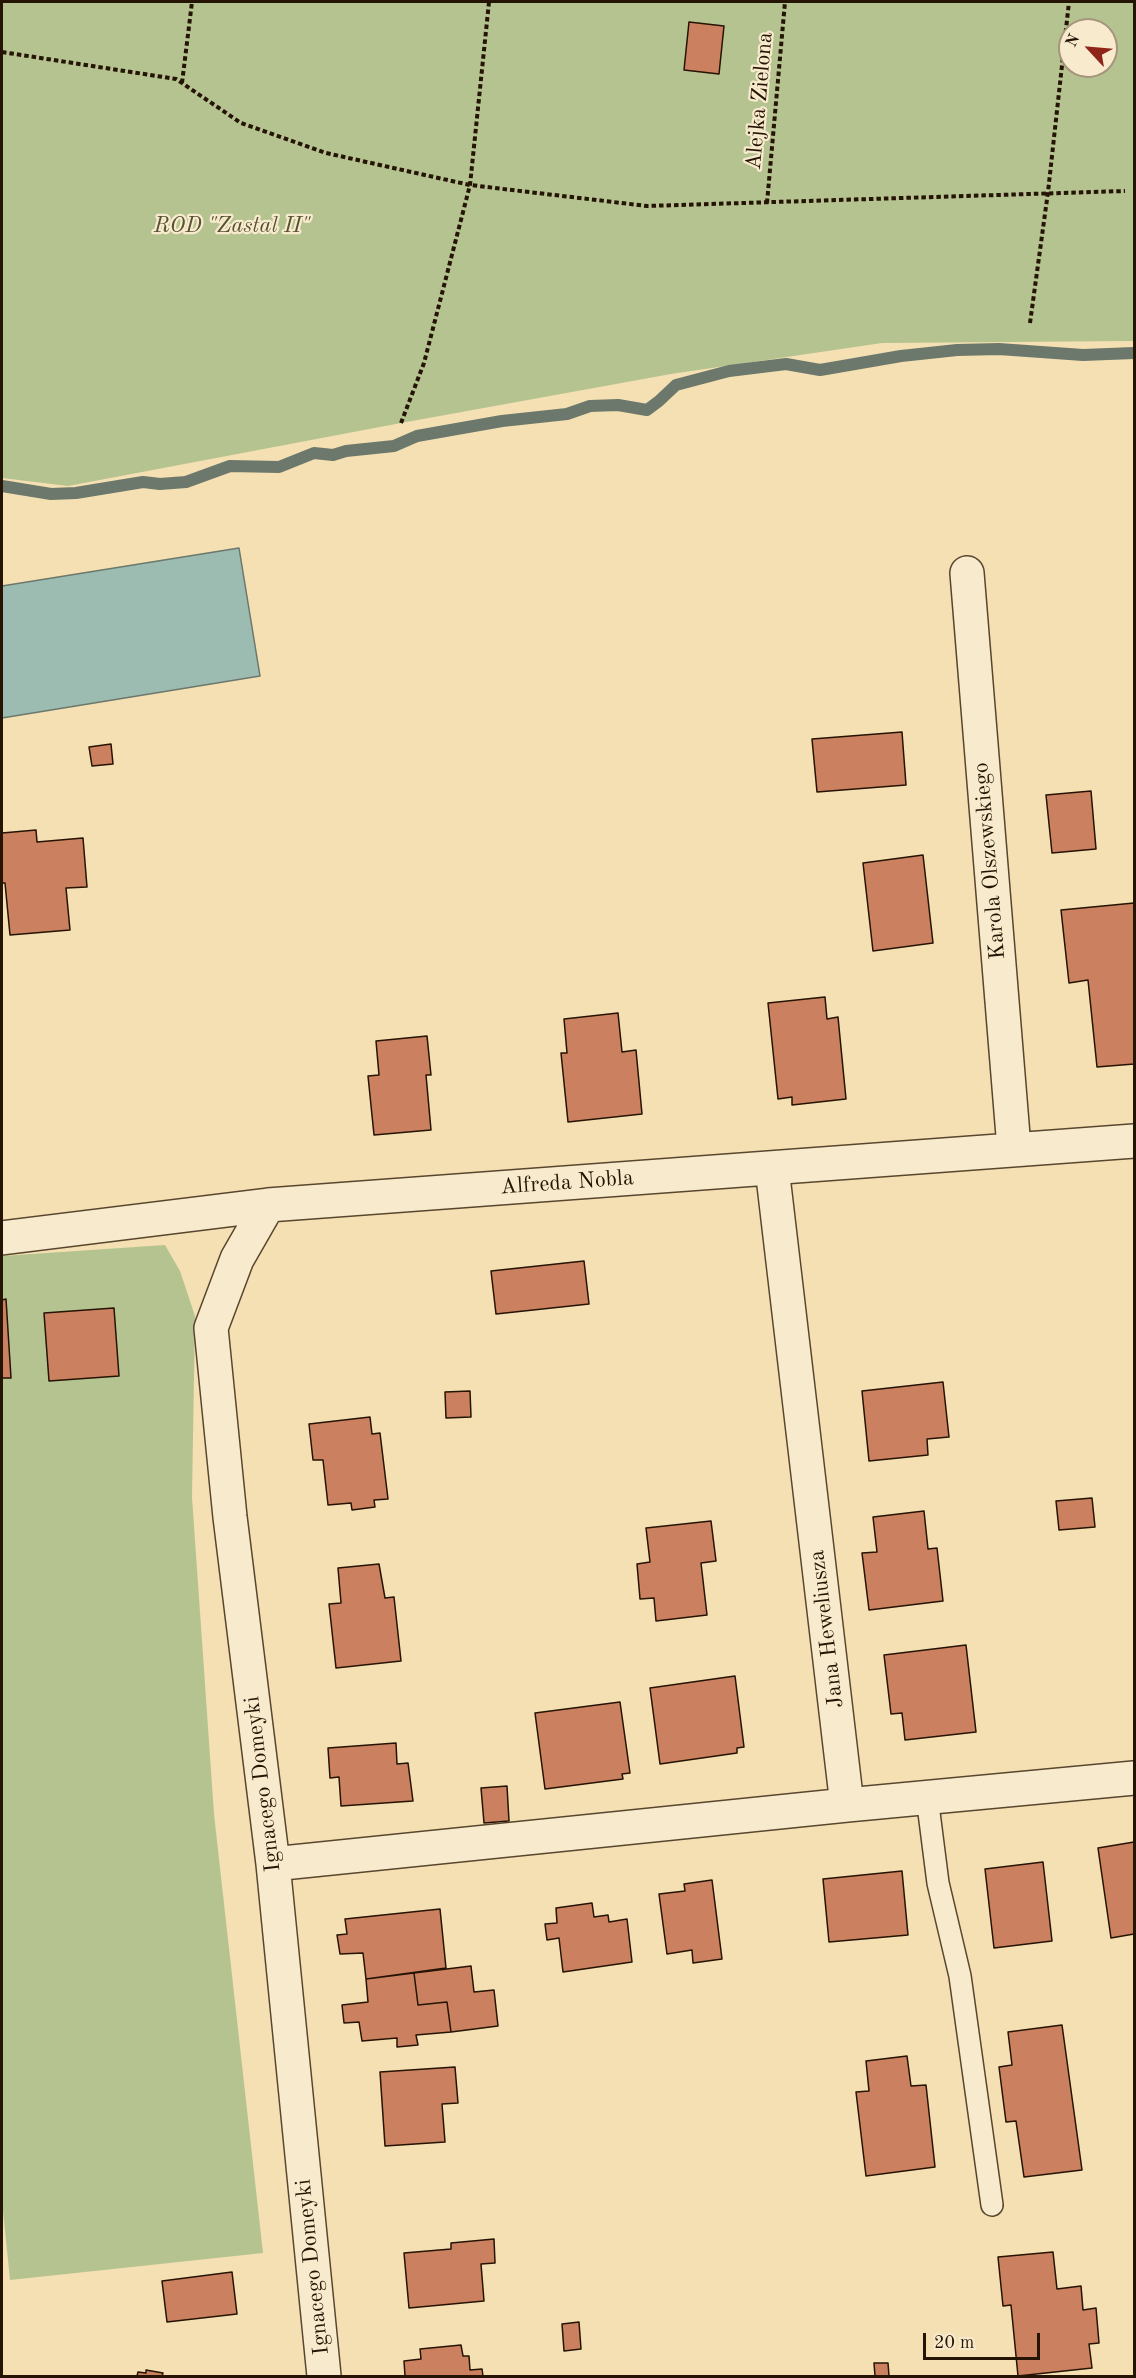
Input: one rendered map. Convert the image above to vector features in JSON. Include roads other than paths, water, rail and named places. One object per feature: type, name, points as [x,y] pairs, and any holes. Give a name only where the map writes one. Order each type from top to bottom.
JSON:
[{"type":"street","name":"Karola Olszewskiego","points":[[967,573],[1014,1148]]},
{"type":"street","name":"Alfreda Nobla","points":[[2,1238],[268,1205],[1014,1148],[1134,1141]]},
{"type":"street","name":"Jana Heweliusza","points":[[772,1168],[847,1805]]},
{"type":"street","name":"Ignacego Domeyki","points":[[268,1205],[237,1259],[211,1328],[230,1517],[273,1864],[324,2376]]},
{"type":"street","points":[[273,1864],[1134,1778]]},
{"type":"lane","points":[[927,1797],[938,1882],[960,1976],[992,2205]]},
{"type":"water","points":[[239,548],[260,676],[2,718],[2,586]]},
{"type":"waterway","points":[[2,486],[51,494],[76,493],[143,482],[160,484],[186,482],[230,466],[279,467],[314,453],[333,455],[346,451],[394,446],[417,436],[502,421],[567,414],[590,406],[618,405],[647,410],[676,385],[729,371],[786,364],[820,370],[901,356],[957,350],[999,349],[1083,355],[1134,353]]},
{"type":"park label","name":"ROD \"Zastal II\"","points":[[232,226]]}]
